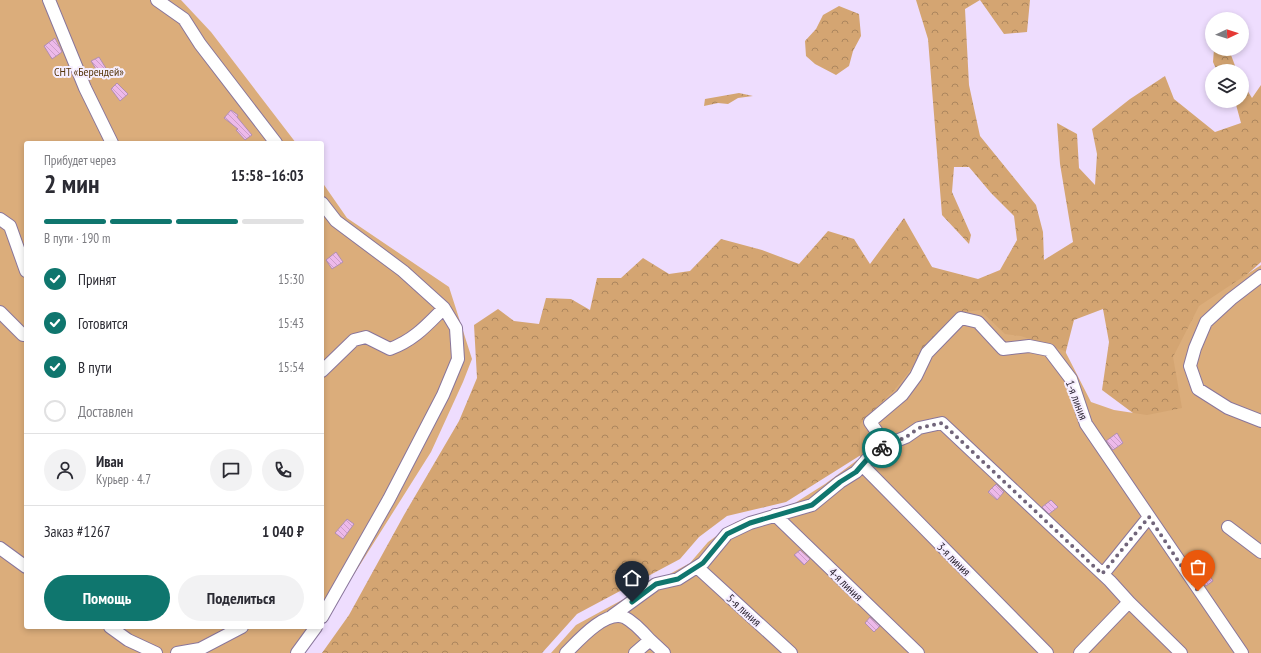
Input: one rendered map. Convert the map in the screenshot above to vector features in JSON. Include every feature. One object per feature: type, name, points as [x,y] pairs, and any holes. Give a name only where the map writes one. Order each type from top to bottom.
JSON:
[{"type":"street","points":[[49,0],[85,88],[111,141]]},
{"type":"street","points":[[157,0],[184,19],[200,44],[274,141]]},
{"type":"street","points":[[324,206],[336,221],[403,271],[444,308],[456,328],[458,359],[443,395],[389,499],[324,613]]},
{"type":"street","points":[[0,219],[10,226],[24,265]]},
{"type":"street","points":[[1261,276],[1231,299],[1206,322],[1195,348],[1190,366],[1198,389],[1228,408],[1261,421]]},
{"type":"street","points":[[324,369],[354,340],[366,337],[390,349],[405,343],[423,329],[444,308]]},
{"type":"street","points":[[0,312],[24,335]]},
{"type":"street","name":"1-я линия","points":[[886,446],[870,422],[902,395],[916,376],[927,353],[961,318],[978,322],[1003,349],[1029,346],[1050,350],[1071,379],[1086,424],[1242,653]]},
{"type":"street","points":[[566,653],[590,629],[612,616],[656,584],[678,579],[703,563],[727,534],[750,523],[812,505],[840,482],[856,472],[870,456],[886,446],[906,437],[919,428],[942,423],[1102,574],[1181,653]]},
{"type":"street","name":"3-я линия","points":[[862,465],[1047,653]]},
{"type":"street","name":"4-я линия","points":[[774,515],[918,653]]},
{"type":"street","points":[[1102,574],[1149,517]]},
{"type":"street","points":[[1228,527],[1261,552]]},
{"type":"street","points":[[0,548],[24,566]]},
{"type":"street","name":"5-я линия","points":[[697,567],[791,653]]},
{"type":"street","points":[[1080,653],[1129,602]]},
{"type":"street","points":[[612,616],[624,617],[636,625],[664,653]]},
{"type":"street","points":[[113,629],[128,640],[156,653]]},
{"type":"street","points":[[176,653],[200,650],[238,629]]},
{"type":"street","points":[[297,653],[310,629]]},
{"type":"street","points":[[635,653],[650,640]]},
{"type":"green space","name":"СНТ «Берендей»","points":[[0,0],[181,0],[211,32],[294,141],[24,141],[24,629],[319,629],[304,653],[0,653]]},
{"type":"green space","points":[[916,0],[980,0],[965,9],[969,85],[980,136],[1036,205],[1043,232],[1044,260],[1073,242],[1060,164],[1057,123],[1077,134],[1079,168],[1095,185],[1097,154],[1092,129],[1130,99],[1165,76],[1174,99],[1215,132],[1241,123],[1237,108],[1249,108],[1249,93],[1252,98],[1261,85],[1261,262],[1220,299],[1191,405],[1180,426],[1141,419],[1102,390],[1109,342],[1103,309],[1074,320],[1058,382],[931,411],[786,502],[727,516],[699,537],[680,559],[577,614],[542,653],[322,653],[349,615],[404,515],[459,421],[477,378],[474,325],[498,309],[514,321],[539,324],[546,298],[571,299],[590,310],[597,278],[621,278],[643,258],[669,274],[690,271],[721,239],[762,250],[799,264],[828,231],[854,239],[870,264],[904,218],[932,267],[978,279],[1000,270],[1017,240],[1014,216],[991,193],[969,167],[954,167],[952,192],[971,235],[969,244],[942,215],[928,39]]},
{"type":"green space","points":[[980,0],[1030,0],[1027,32],[1004,34]]},
{"type":"green space","points":[[839,6],[859,14],[861,36],[853,51],[849,66],[836,75],[815,64],[806,56],[805,41],[816,29],[823,15]]},
{"type":"green space","points":[[1213,56],[1231,56],[1234,64],[1214,64]]},
{"type":"green space","points":[[739,93],[753,96],[738,98],[728,104],[718,103],[704,106],[705,99]]},
{"type":"green space","points":[[324,185],[347,218],[449,287],[472,359],[431,452],[324,622]]},
{"type":"green space","points":[[1261,265],[1261,653],[551,653],[576,625],[690,563],[708,542],[736,522],[795,503],[825,484],[860,458],[860,424],[896,388],[956,313],[980,310],[1005,334],[1021,336],[1065,351],[1091,402],[1114,410],[1147,415],[1182,408],[1173,357],[1199,306]]},
{"type":"building","points":[[55,38],[62,52],[52,59],[44,46]]},
{"type":"building","points":[[99,57],[107,70],[99,74],[91,61]]},
{"type":"building","points":[[117,83],[128,94],[120,101],[111,89]]},
{"type":"building","points":[[231,110],[238,115],[237,117],[252,135],[245,140],[236,130],[238,129],[224,118]]},
{"type":"building","points":[[336,252],[343,262],[332,269],[326,260]]},
{"type":"building","points":[[1117,433],[1123,443],[1113,450],[1106,441]]},
{"type":"building","points":[[996,484],[1004,492],[997,500],[988,492]]},
{"type":"building","points":[[1051,500],[1058,507],[1049,514],[1042,507]]},
{"type":"building","points":[[347,519],[354,524],[343,539],[335,533]]},
{"type":"building","points":[[800,550],[810,559],[804,565],[794,555]]},
{"type":"building","points":[[1209,574],[1213,581],[1206,586],[1201,579]]},
{"type":"building","points":[[870,617],[880,626],[874,632],[865,623]]},
{"type":"way so far","points":[[882,448],[906,437],[919,428],[942,423],[1102,574],[1149,517],[1198,591]]},
{"type":"route","points":[[632,602],[656,584],[678,579],[703,563],[727,534],[750,523],[782,512],[812,505],[840,482],[856,472],[870,456],[882,448]]}]
